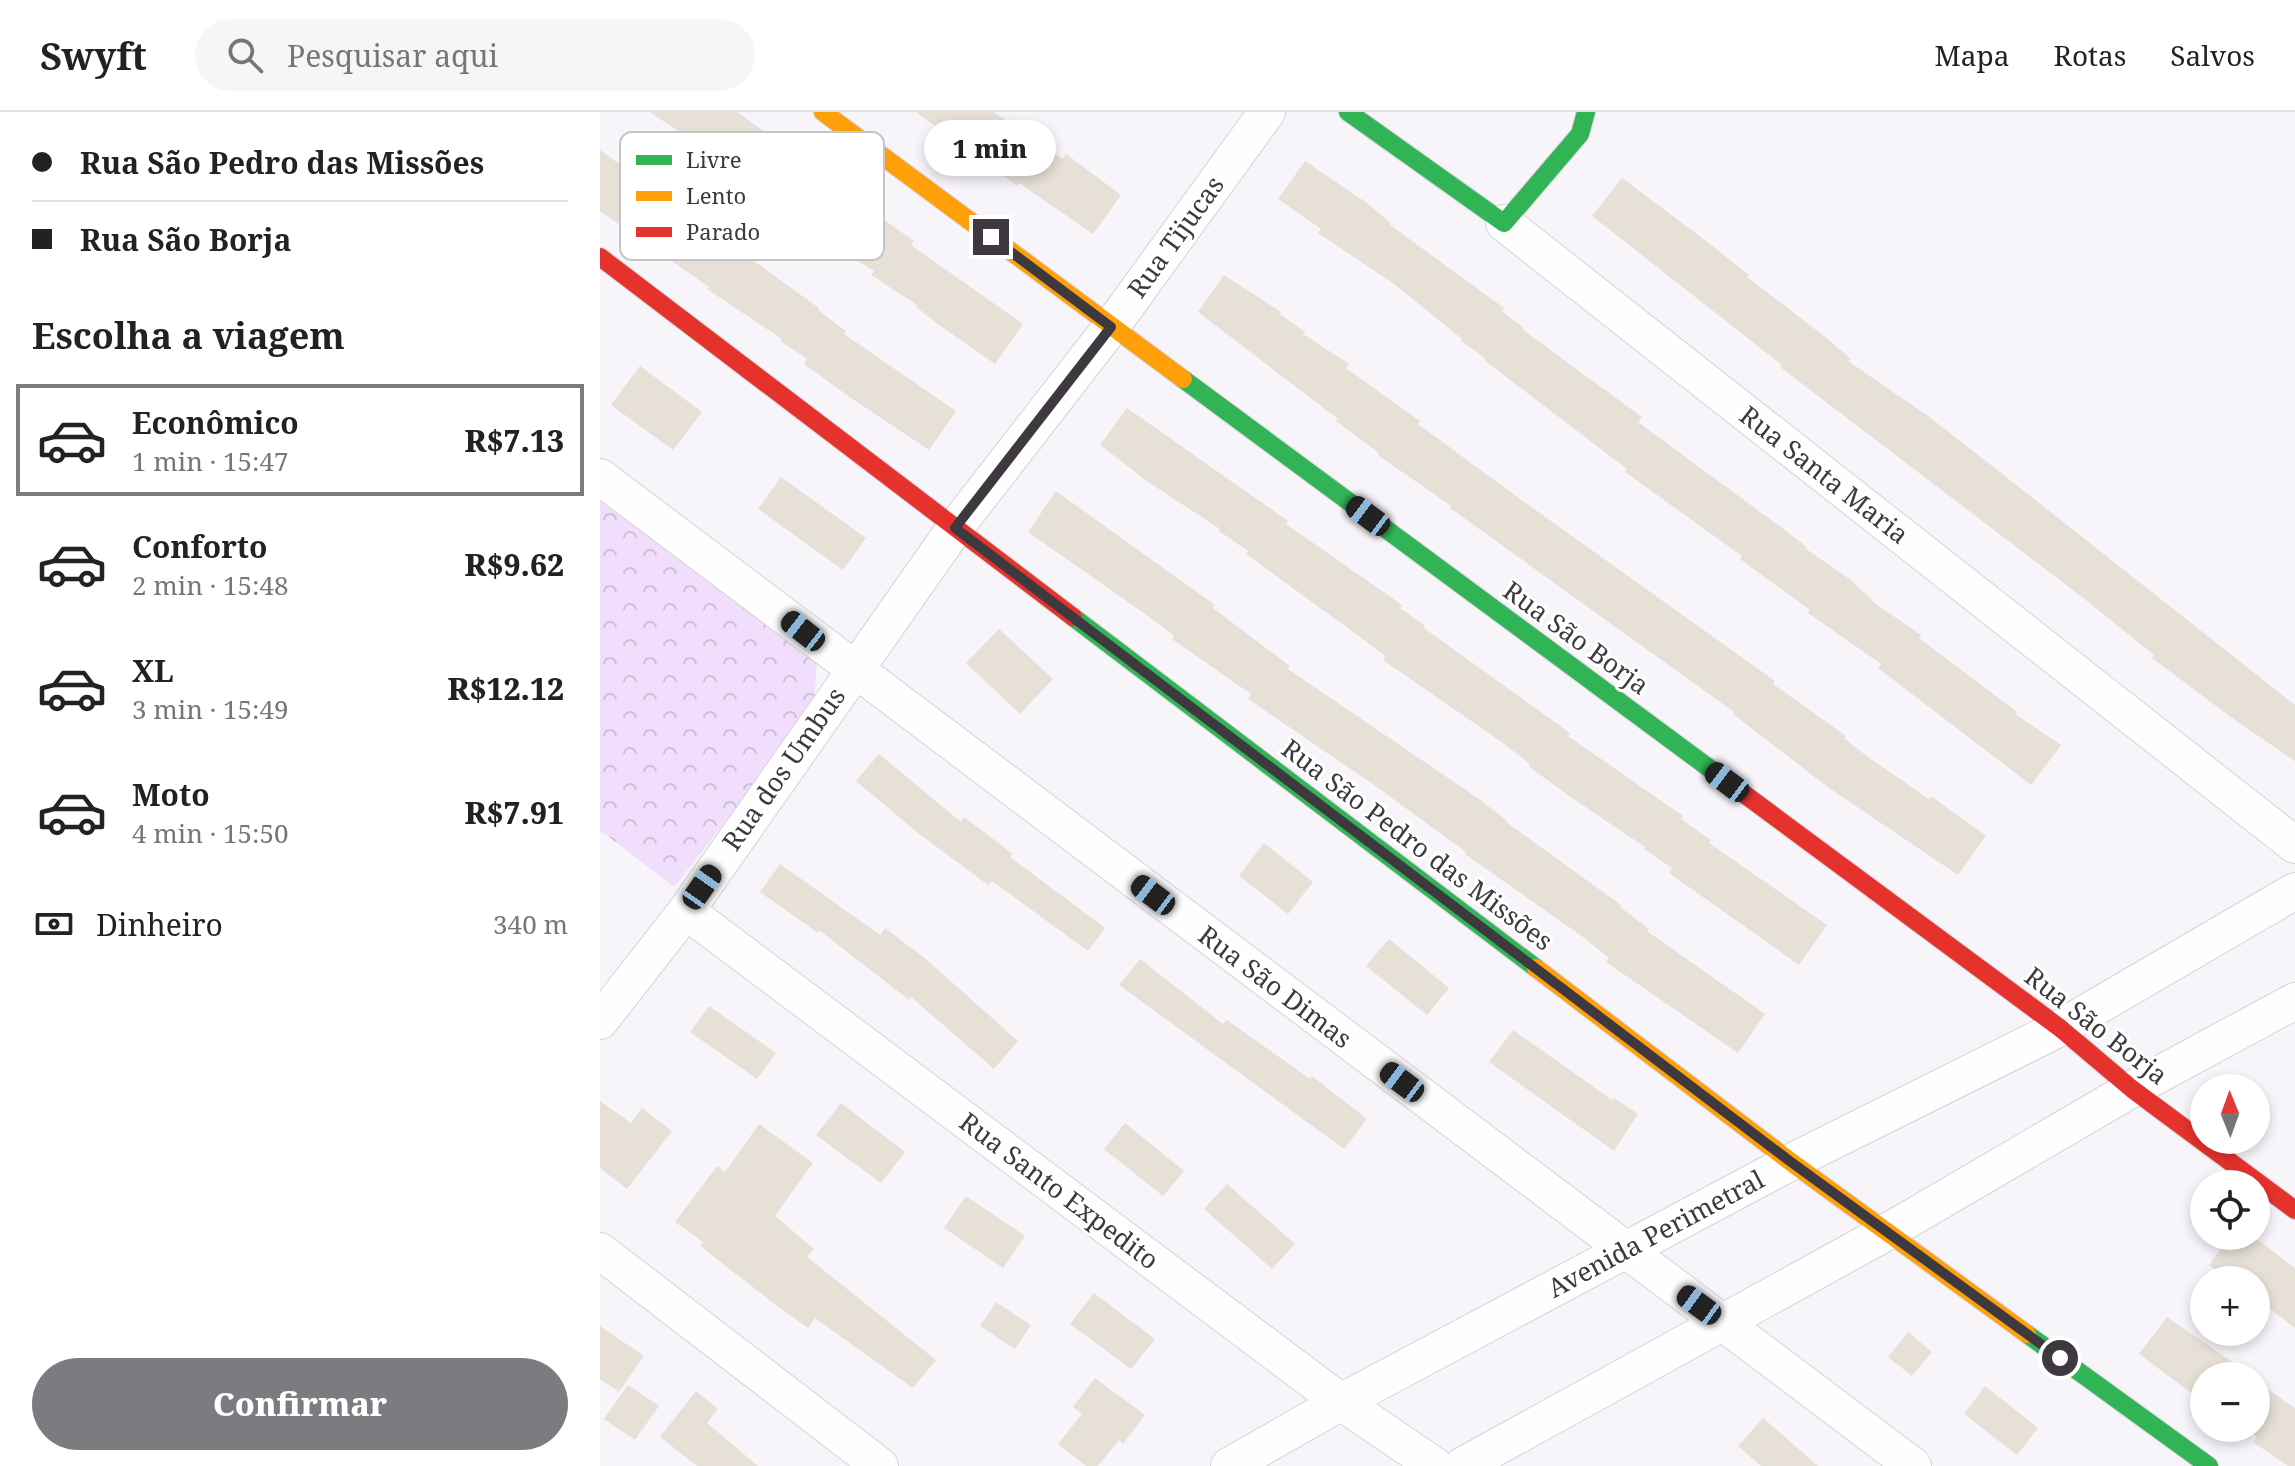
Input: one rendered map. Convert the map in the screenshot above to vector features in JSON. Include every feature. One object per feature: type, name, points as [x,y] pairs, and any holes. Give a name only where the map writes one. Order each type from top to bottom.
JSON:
[{"type":"street","name":"Rua São Borja","points":[[823,112],[850,132]]},
{"type":"street","name":"Rua Tijucas","points":[[853,670],[955,528],[1111,327],[1267,112]]},
{"type":"street","name":"Rua Santa Maria","points":[[1348,112],[1504,223],[2295,845]]},
{"type":"street","points":[[1504,223],[1580,134],[1586,112]]},
{"type":"street","name":"Rua São Borja","points":[[884,158],[2060,1028],[2132,1089],[2295,1210]]},
{"type":"street","name":"Rua São Pedro das Missões","points":[[600,257],[1791,1162],[2209,1466]]},
{"type":"street","name":"Rua São Dimas","points":[[600,477],[1913,1466]]},
{"type":"street","name":"Rua dos Umbus","points":[[600,1021],[686,911],[853,670]]},
{"type":"street","name":"Avenida Perimetral","points":[[1229,1466],[1341,1402],[1791,1162],[2060,1028],[2295,891]]},
{"type":"street","name":"Rua Santo Expedito","points":[[686,911],[1341,1402],[1435,1466]]},
{"type":"street","points":[[1462,1466],[1887,1232],[2132,1089],[2295,1001]]},
{"type":"street","points":[[600,1251],[880,1466]]},
{"type":"green space","points":[[600,501],[817,661],[814,708],[674,887],[600,830]]},
{"type":"building","points":[[650,112],[737,112],[765,132],[679,132]]},
{"type":"building","points":[[916,112],[994,112],[1063,159],[1066,154],[1121,195],[1093,234],[1019,183],[1017,186]]},
{"type":"building","points":[[600,150],[620,164],[620,225],[600,211]]},
{"type":"building","points":[[1305,161],[1364,201],[1390,225],[1504,308],[1502,312],[1523,330],[1642,417],[1638,422],[1851,580],[1876,604],[1921,635],[1919,638],[2017,712],[2015,714],[2061,745],[2031,785],[1878,668],[1881,664],[1808,613],[1810,610],[1740,559],[1742,556],[1625,472],[1627,469],[1484,360],[1394,284],[1318,233],[1321,229],[1278,199]]},
{"type":"building","points":[[1622,178],[1749,275],[1747,277],[1851,359],[1848,361],[1928,416],[2295,705],[2295,761],[2152,658],[2154,655],[2082,597],[1780,367],[1782,365],[1592,216]]},
{"type":"building","points":[[884,220],[914,241],[911,245],[1023,324],[995,364],[939,325],[917,305],[871,275],[874,271],[856,260],[884,260]]},
{"type":"building","points":[[670,260],[752,260],[819,308],[846,331],[844,334],[956,411],[929,450],[804,364],[807,359],[707,289],[709,287]]},
{"type":"building","points":[[1224,275],[1281,312],[1305,332],[1303,334],[1349,364],[1346,368],[1420,421],[1418,424],[1775,681],[1773,684],[1846,736],[1844,738],[1868,757],[1929,799],[1931,796],[1986,836],[1958,875],[1829,788],[1734,712],[1378,455],[1336,421],[1338,419],[1198,312]]},
{"type":"building","points":[[640,366],[702,412],[673,450],[611,405]]},
{"type":"building","points":[[1127,408],[1402,605],[1400,608],[1424,628],[1570,733],[1568,736],[1683,816],[1681,819],[1711,840],[1709,843],[1827,925],[1799,965],[1669,873],[1672,868],[1645,847],[1572,798],[1528,766],[1530,764],[1503,743],[1383,660],[1386,656],[1246,554],[1248,551],[1220,529],[1151,484],[1100,445]]},
{"type":"building","points":[[781,477],[866,538],[843,570],[758,509]]},
{"type":"building","points":[[1056,491],[1215,605],[1213,608],[1290,666],[1288,669],[1479,799],[1621,905],[1649,929],[1647,931],[1765,1014],[1738,1053],[1606,962],[1609,958],[1583,937],[1374,785],[1248,699],[1251,694],[1172,639],[1174,636],[1148,616],[1028,532]]},
{"type":"building","points":[[999,629],[1053,679],[1020,714],[966,663]]},
{"type":"building","points":[[879,754],[961,822],[964,817],[1013,854],[1010,857],[1105,928],[1088,951],[992,881],[988,885],[918,833],[856,781]]},
{"type":"building","points":[[1264,843],[1313,882],[1288,914],[1239,876]]},
{"type":"building","points":[[780,864],[880,935],[885,928],[927,960],[1018,1041],[994,1069],[911,997],[909,1000],[819,930],[818,933],[760,892]]},
{"type":"building","points":[[1389,939],[1449,988],[1427,1015],[1366,966]]},
{"type":"building","points":[[1140,959],[1223,1024],[1227,1020],[1310,1079],[1312,1076],[1367,1119],[1344,1149],[1119,985]]},
{"type":"building","points":[[709,1006],[776,1053],[757,1079],[690,1032]]},
{"type":"building","points":[[1513,1030],[1612,1100],[1614,1098],[1638,1114],[1614,1151],[1489,1062]]},
{"type":"building","points":[[600,1101],[631,1123],[642,1108],[672,1131],[627,1189],[600,1168]]},
{"type":"building","points":[[841,1103],[905,1152],[881,1183],[816,1135]]},
{"type":"building","points":[[1125,1123],[1184,1171],[1163,1196],[1104,1149]]},
{"type":"building","points":[[759,1124],[813,1163],[775,1216],[814,1249],[807,1257],[936,1360],[913,1388],[815,1318],[808,1328],[700,1246],[703,1242],[675,1222],[717,1166],[725,1172]]},
{"type":"building","points":[[1227,1184],[1295,1244],[1272,1269],[1204,1209]]},
{"type":"building","points":[[966,1196],[1025,1236],[1003,1268],[944,1228]]},
{"type":"building","points":[[2270,1249],[2295,1268],[2295,1328],[2270,1309],[2270,1266],[2209,1265],[2220,1250]]},
{"type":"building","points":[[1094,1293],[1155,1339],[1131,1369],[1070,1324]]},
{"type":"building","points":[[996,1302],[1031,1325],[1015,1349],[980,1326]]},
{"type":"building","points":[[2167,1317],[2190,1333],[2190,1346],[2209,1346],[2233,1362],[2190,1362],[2190,1392],[2139,1354]]},
{"type":"building","points":[[600,1326],[644,1356],[619,1392],[600,1379]]},
{"type":"building","points":[[1908,1332],[1932,1352],[1912,1376],[1888,1357]]},
{"type":"building","points":[[1095,1378],[1145,1415],[1123,1444],[1119,1440],[1098,1466],[1086,1466],[1058,1444],[1082,1414],[1073,1407]]},
{"type":"building","points":[[628,1385],[659,1406],[635,1440],[604,1419]]},
{"type":"building","points":[[1985,1386],[2038,1428],[2017,1455],[1964,1414]]},
{"type":"building","points":[[696,1391],[718,1409],[707,1423],[758,1466],[697,1466],[660,1437]]},
{"type":"building","points":[[2270,1391],[2295,1408],[2295,1466],[2288,1466],[2253,1442],[2270,1442]]},
{"type":"building","points":[[1763,1418],[1818,1466],[1761,1466],[1738,1446]]},
{"type":"traffic: fast","points":[[1348,112],[1504,223],[1580,134],[1586,112]]},
{"type":"traffic: fast","points":[[1183,379],[1732,785]]},
{"type":"traffic: fast","points":[[1073,617],[1536,968]]},
{"type":"traffic: fast","points":[[2027,1334],[2209,1466]]},
{"type":"traffic: slow","points":[[823,112],[850,132]]},
{"type":"traffic: slow","points":[[884,157],[1183,379]]},
{"type":"traffic: slow","points":[[1536,968],[1791,1162],[2027,1334]]},
{"type":"traffic: jam","points":[[600,257],[1073,617]]},
{"type":"traffic: jam","points":[[1732,785],[2060,1028],[2132,1089],[2295,1210]]},
{"type":"route","points":[[991,237],[1111,327],[955,528],[1791,1162],[2060,1358]]}]
